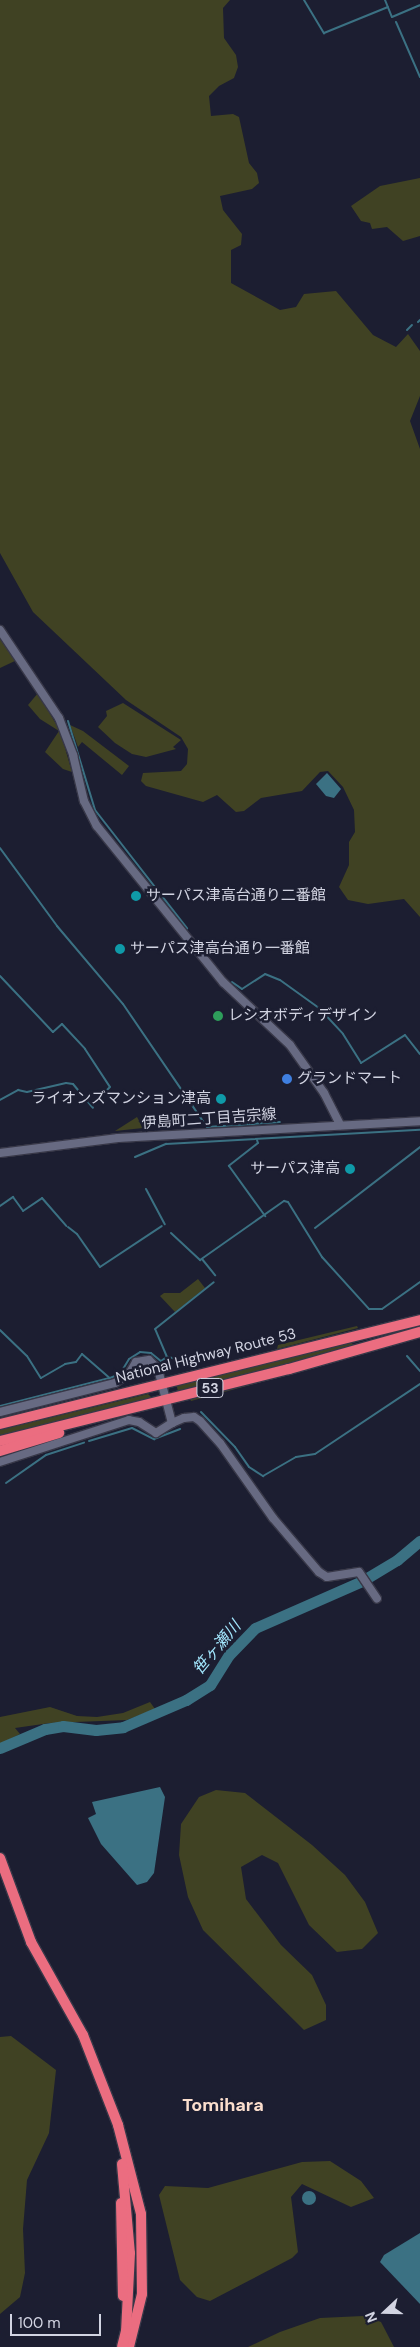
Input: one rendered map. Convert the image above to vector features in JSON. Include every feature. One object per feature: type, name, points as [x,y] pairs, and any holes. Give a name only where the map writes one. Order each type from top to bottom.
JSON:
[{"type":"highway","name":"National Highway Route 53","points":[[0,1424],[420,1320]]},
{"type":"highway","name":"53","points":[[0,1441],[114,1413],[420,1332]]},
{"type":"highway","points":[[0,1451],[114,1413]]},
{"type":"highway","points":[[0,1858],[31,1942],[84,2035],[101,2077],[126,2171],[130,2253],[130,2347]]},
{"type":"highway","points":[[0,1877],[27,1944],[77,2036],[96,2079],[126,2171]]},
{"type":"highway","points":[[122,2347],[130,2331]]},
{"type":"street","points":[[0,630],[59,718],[73,755],[84,801],[97,826],[225,984],[290,1045],[324,1093],[340,1125]]},
{"type":"street","name":"伊島町二丁目吉宗線","points":[[0,1153],[118,1138],[420,1121]]},
{"type":"street","points":[[0,1412],[115,1383],[125,1379],[136,1362],[142,1360],[154,1363],[162,1383],[172,1423]]},
{"type":"street","points":[[0,1462],[129,1420],[139,1422],[156,1433],[172,1423],[184,1418],[194,1417],[220,1443],[273,1518],[319,1572],[327,1577],[359,1572],[377,1599]]},
{"type":"green space","points":[[0,0],[230,0],[223,8],[224,38],[236,55],[238,67],[234,78],[219,86],[209,96],[211,116],[233,114],[239,117],[249,163],[257,173],[259,183],[252,189],[220,196],[223,210],[242,234],[241,245],[231,250],[231,283],[280,310],[296,307],[304,294],[336,291],[373,335],[396,347],[408,334],[420,351],[420,396],[410,421],[420,449],[420,917],[404,899],[368,904],[348,900],[339,887],[349,865],[349,842],[355,832],[354,810],[343,787],[328,771],[320,772],[302,791],[261,798],[244,811],[236,812],[217,795],[203,802],[146,786],[141,781],[143,773],[181,771],[187,764],[188,749],[181,737],[126,700],[33,612],[0,553]]},
{"type":"green space","points":[[420,178],[420,236],[403,241],[387,227],[372,229],[370,223],[361,221],[351,206],[380,186]]},
{"type":"green space","points":[[0,636],[17,660],[0,668]]},
{"type":"green space","points":[[38,693],[60,731],[72,772],[63,769],[45,752],[59,731],[40,719],[28,705]]},
{"type":"green space","points":[[123,703],[181,740],[173,747],[176,749],[146,757],[132,754],[115,743],[98,727],[107,716],[106,711]]},
{"type":"green space","points":[[70,725],[83,731],[129,766],[122,775],[82,742],[78,747]]},
{"type":"green space","points":[[137,1117],[143,1128],[115,1131]]},
{"type":"green space","points":[[198,1279],[205,1288],[175,1312],[160,1296],[164,1293],[180,1293]]},
{"type":"green space","points":[[357,1326],[358,1328],[277,1349],[278,1345]]},
{"type":"green space","points":[[351,1340],[354,1348],[178,1391],[176,1384]]},
{"type":"green space","points":[[286,1375],[191,1401],[190,1399]]},
{"type":"green space","points":[[148,1394],[152,1398],[0,1438],[0,1430]]},
{"type":"green space","points":[[150,1702],[155,1709],[127,1720],[50,1723],[15,1728],[20,1734],[0,1744],[0,1717],[50,1707],[77,1716],[97,1717],[123,1713]]},
{"type":"green space","points":[[216,1790],[245,1793],[312,1845],[345,1875],[365,1902],[378,1933],[362,1949],[337,1952],[309,1925],[278,1863],[262,1855],[241,1867],[246,1899],[281,1945],[312,1975],[326,2005],[326,2020],[304,2030],[203,1930],[188,1897],[179,1855],[181,1824],[199,1797]]},
{"type":"green space","points":[[11,2036],[56,2070],[49,2133],[27,2180],[23,2229],[25,2273],[20,2297],[0,2314],[0,2037]]},
{"type":"green space","points":[[330,2161],[361,2181],[374,2198],[351,2207],[302,2184],[291,2197],[298,2252],[292,2258],[210,2301],[197,2297],[180,2280],[159,2195],[165,2186],[208,2188],[302,2162]]},
{"type":"green space","points":[[363,2316],[381,2322],[394,2347],[248,2347],[280,2332],[320,2318]]},
{"type":"water","points":[[327,773],[341,789],[334,798],[326,796],[316,784]]},
{"type":"water","points":[[160,1787],[165,1797],[154,1873],[147,1882],[137,1885],[101,1844],[88,1818],[96,1814],[92,1802]]},
{"type":"water","points":[[306,2191],[312,2191],[316,2198],[312,2205],[306,2205],[302,2201],[302,2195]]},
{"type":"water","points":[[420,2233],[420,2304],[380,2262],[384,2255]]},
{"type":"waterway","points":[[304,0],[324,33],[388,7]]},
{"type":"waterway","points":[[385,0],[392,17],[420,5]]},
{"type":"waterway","points":[[396,22],[420,77]]},
{"type":"waterway","points":[[407,330],[412,325]]},
{"type":"waterway","points":[[68,721],[95,810],[187,928]]},
{"type":"waterway","points":[[0,848],[57,926],[123,1004],[207,1127],[280,1122]]},
{"type":"waterway","points":[[232,982],[242,989],[265,974],[280,980],[319,1008],[343,1034],[361,1063],[405,1035],[420,1054]]},
{"type":"waterway","points":[[0,976],[53,1032],[62,1024],[85,1049],[110,1087],[95,1102]]},
{"type":"waterway","points":[[0,1100],[18,1090],[27,1092],[66,1083],[73,1084],[93,1108]]},
{"type":"waterway","points":[[135,1157],[166,1144],[420,1130]]},
{"type":"waterway","points":[[257,1140],[258,1143],[229,1166],[265,1216]]},
{"type":"waterway","points":[[315,1228],[420,1147]]},
{"type":"waterway","points":[[146,1189],[165,1224]]},
{"type":"waterway","points":[[0,1206],[13,1197],[23,1211],[42,1198],[66,1226]]},
{"type":"waterway","points":[[171,1233],[200,1260],[284,1201],[288,1202],[322,1257],[369,1309],[382,1309],[420,1282]]},
{"type":"waterway","points":[[68,1227],[77,1234],[100,1267],[162,1226]]},
{"type":"waterway","points":[[202,1259],[215,1275]]},
{"type":"waterway","points":[[167,1357],[155,1329],[214,1282]]},
{"type":"waterway","points":[[0,1330],[27,1356],[41,1378],[65,1364],[76,1362],[82,1354],[110,1378],[120,1374],[129,1359],[140,1352],[151,1353],[161,1361],[167,1357],[173,1358],[177,1364],[216,1353]]},
{"type":"waterway","points":[[407,1356],[420,1371]]},
{"type":"waterway","points":[[0,1406],[109,1378]]},
{"type":"waterway","points":[[201,1412],[235,1447],[249,1467],[263,1476],[296,1457],[315,1454],[420,1384]]},
{"type":"waterway","points":[[89,1441],[132,1428],[154,1439],[180,1429]]},
{"type":"waterway","points":[[6,1483],[46,1455],[84,1443]]},
{"type":"waterway","name":"笹ヶ瀬川","points":[[0,1748],[45,1729],[63,1726],[96,1730],[123,1727],[186,1700],[210,1685],[229,1655],[255,1628],[362,1581],[397,1560],[420,1541]]},
{"type":"place","name":"サーパス津高台通り二番館","points":[[136,896]]},
{"type":"place","name":"サーパス津高台通り一番館","points":[[120,949]]},
{"type":"place","name":"レシオボディデザイン","points":[[218,1016]]},
{"type":"place","name":"グランドマート","points":[[287,1079]]},
{"type":"place","name":"ライオンズマンション津高","points":[[221,1099]]},
{"type":"place","name":"サーパス津高","points":[[350,1169]]},
{"type":"district","name":"Tomihara","points":[[223,2105]]}]
